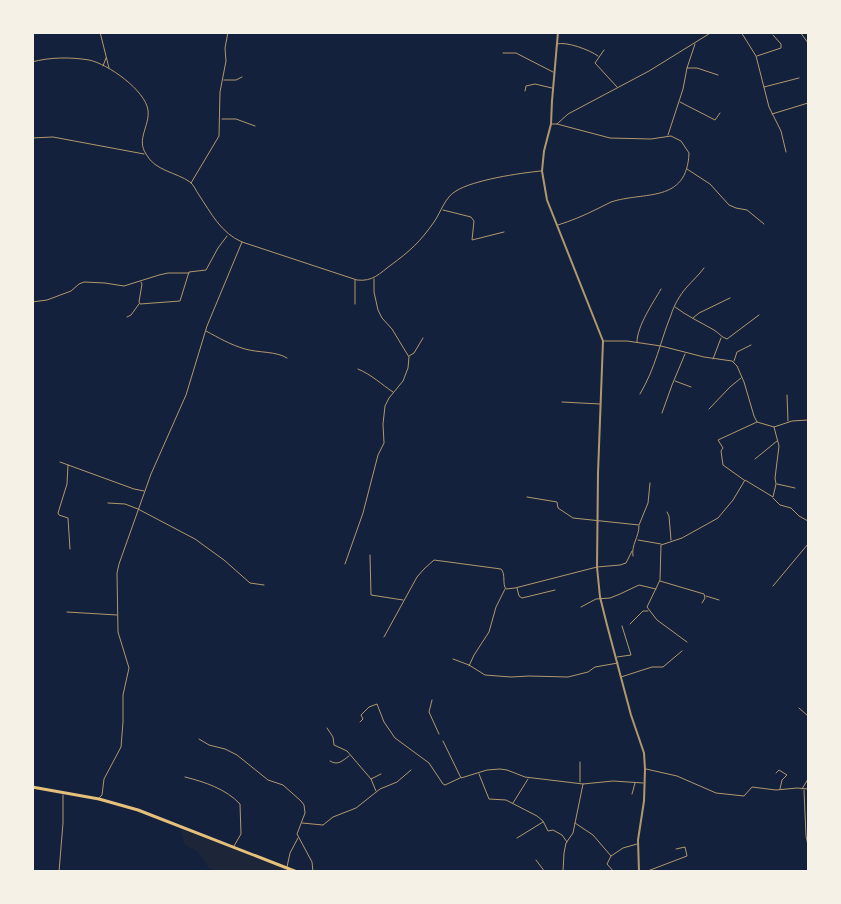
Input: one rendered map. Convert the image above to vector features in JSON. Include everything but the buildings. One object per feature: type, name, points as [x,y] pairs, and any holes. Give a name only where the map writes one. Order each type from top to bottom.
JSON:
[{"type":"highway","points":[[32,787],[99,799],[138,810],[297,872]]},
{"type":"street","points":[[100,32],[109,69]]},
{"type":"street","points":[[191,183],[218,141],[221,119],[220,92],[226,61],[225,48],[228,32]]},
{"type":"street","points":[[558,32],[551,124],[544,151],[542,171],[547,200],[603,341],[597,567],[601,599],[631,715],[644,753],[644,801],[638,844],[639,872]]},
{"type":"street","points":[[557,124],[568,114],[649,71],[712,32]]},
{"type":"street","points":[[741,32],[745,42],[756,56],[772,114],[781,131],[786,152]]},
{"type":"street","points":[[800,32],[808,43]]},
{"type":"street","points":[[756,56],[781,48],[781,44],[773,35]]},
{"type":"street","points":[[668,136],[692,50],[696,42]]},
{"type":"street","points":[[557,44],[567,44],[592,52],[598,56]]},
{"type":"street","points":[[604,50],[598,56],[595,63],[617,88]]},
{"type":"street","points":[[503,53],[515,53],[554,72]]},
{"type":"street","points":[[32,62],[58,58],[89,60],[109,69],[133,87],[146,104],[148,118],[142,139],[145,154],[156,166],[191,183],[228,235],[242,242],[355,279],[365,280],[374,278],[416,245],[442,210],[451,194],[463,187],[542,171]]},
{"type":"street","points":[[103,66],[106,58]]},
{"type":"street","points":[[687,68],[697,68],[718,75]]},
{"type":"street","points":[[222,80],[236,80],[242,77]]},
{"type":"street","points":[[764,87],[799,78]]},
{"type":"street","points":[[525,91],[526,86],[531,84],[553,88]]},
{"type":"street","points":[[679,102],[715,120],[720,113]]},
{"type":"street","points":[[772,114],[808,103]]},
{"type":"street","points":[[221,119],[236,119],[255,126]]},
{"type":"street","points":[[551,124],[610,138],[651,139],[668,136],[678,139],[688,153],[686,168],[682,178],[667,192],[648,196],[632,196],[611,202],[576,219],[557,225]]},
{"type":"street","points":[[32,138],[53,137],[145,154]]},
{"type":"street","points":[[686,168],[710,184],[729,205],[747,210],[764,224]]},
{"type":"street","points":[[442,210],[471,217],[474,221],[472,240],[504,232]]},
{"type":"street","points":[[32,302],[47,300],[71,291],[84,282],[105,282],[122,286],[168,273],[189,273],[206,270],[218,248],[228,235]]},
{"type":"street","points":[[99,799],[102,795],[104,779],[121,747],[123,695],[129,668],[120,640],[118,564],[151,474],[186,396],[205,331],[242,242]]},
{"type":"street","points":[[640,394],[649,378],[662,346],[674,307],[685,289],[704,268]]},
{"type":"street","points":[[139,303],[180,301],[189,273]]},
{"type":"street","points":[[345,564],[363,513],[378,452],[384,443],[383,424],[385,406],[403,381],[408,368],[408,357],[392,329],[382,318],[378,310],[374,292],[374,278]]},
{"type":"street","points":[[355,279],[355,304]]},
{"type":"street","points":[[127,317],[131,315],[139,303],[142,284],[140,282]]},
{"type":"street","points":[[637,343],[638,335],[646,316],[661,289]]},
{"type":"street","points":[[693,318],[699,313],[730,298]]},
{"type":"street","points":[[674,307],[727,339],[759,315]]},
{"type":"street","points":[[205,331],[245,349],[267,354],[279,354],[287,358]]},
{"type":"street","points":[[713,359],[721,337]]},
{"type":"street","points":[[408,357],[414,353],[423,338]]},
{"type":"street","points":[[603,341],[662,346],[686,353],[734,362]]},
{"type":"street","points":[[751,345],[737,352],[734,362],[742,377],[754,416],[758,422],[774,427],[788,422],[808,420]]},
{"type":"street","points":[[662,413],[686,353]]},
{"type":"street","points":[[358,369],[374,377],[380,384],[394,393]]},
{"type":"street","points":[[709,409],[742,377]]},
{"type":"street","points":[[674,380],[691,386]]},
{"type":"street","points":[[787,395],[788,422]]},
{"type":"street","points":[[562,402],[601,404]]},
{"type":"street","points":[[758,422],[718,440],[723,448],[721,450],[723,465],[778,504],[791,508],[808,521],[808,513]]},
{"type":"street","points":[[772,498],[776,484],[779,446],[774,427]]},
{"type":"street","points":[[755,459],[778,440]]},
{"type":"street","points":[[60,462],[134,489],[145,491]]},
{"type":"street","points":[[68,465],[67,484],[58,513],[68,518],[70,549]]},
{"type":"street","points":[[636,539],[661,545],[682,538],[718,518],[733,500],[745,480]]},
{"type":"street","points":[[506,589],[517,588],[597,567],[620,565],[626,562],[632,551],[639,525],[648,504],[650,483]]},
{"type":"street","points":[[776,484],[795,488]]},
{"type":"street","points":[[527,497],[556,502],[558,508],[572,517],[639,525]]},
{"type":"street","points":[[108,503],[125,504],[138,509],[195,539],[224,560],[250,583],[264,585]]},
{"type":"street","points":[[666,512],[669,516],[671,541]]},
{"type":"street","points":[[773,586],[808,544]]},
{"type":"street","points":[[661,545],[659,580],[647,605],[649,612],[657,620],[687,642]]},
{"type":"street","points":[[632,551],[633,556]]},
{"type":"street","points":[[370,555],[371,595],[404,600]]},
{"type":"street","points":[[384,637],[404,600],[424,569],[434,560],[501,569],[506,589],[496,607],[489,632],[469,666]]},
{"type":"street","points":[[659,580],[689,588],[708,598],[719,600]]},
{"type":"street","points":[[581,607],[596,599],[620,594],[639,585],[656,589]]},
{"type":"street","points":[[517,588],[519,596],[522,598],[555,590]]},
{"type":"street","points":[[702,603],[705,596]]},
{"type":"street","points":[[630,624],[643,611],[649,612]]},
{"type":"street","points":[[68,612],[118,615]]},
{"type":"street","points":[[616,657],[631,655],[622,626]]},
{"type":"street","points":[[621,677],[652,667],[665,667],[682,651]]},
{"type":"street","points":[[453,659],[488,676],[568,678],[588,672],[595,667],[618,664]]},
{"type":"street","points":[[432,700],[429,712],[439,734]]},
{"type":"street","points":[[360,722],[363,720],[360,715],[370,707],[378,704],[384,722],[395,738],[429,763],[444,785],[490,769],[504,769],[518,776],[584,784],[613,781],[644,783]]},
{"type":"street","points":[[800,708],[808,716]]},
{"type":"street","points":[[327,728],[333,737],[334,745],[347,751],[371,779],[377,792]]},
{"type":"street","points":[[199,739],[209,745],[238,755],[268,780],[283,785],[304,805],[304,813],[297,834],[298,837],[290,853],[287,868]]},
{"type":"street","points":[[443,741],[461,778]]},
{"type":"street","points":[[330,761],[342,762],[350,756]]},
{"type":"street","points":[[580,762],[580,783]]},
{"type":"street","points":[[645,769],[677,776],[716,793],[744,796],[752,787],[780,790],[808,789]]},
{"type":"street","points":[[301,823],[323,825],[333,817],[356,808],[377,792],[397,782],[411,770]]},
{"type":"street","points":[[776,773],[779,770],[787,775],[782,780],[780,790]]},
{"type":"street","points":[[371,779],[381,774]]},
{"type":"street","points":[[478,774],[489,799],[506,800],[537,816],[543,821],[548,831],[553,830],[562,835],[567,842]]},
{"type":"street","points":[[185,777],[210,784],[240,804],[241,834],[234,847]]},
{"type":"street","points":[[513,804],[529,777]]},
{"type":"street","points":[[808,779],[803,789],[808,845]]},
{"type":"street","points":[[632,794],[636,782]]},
{"type":"street","points":[[563,872],[564,853],[567,842],[573,833],[584,784]]},
{"type":"street","points":[[59,872],[64,792]]},
{"type":"street","points":[[517,838],[543,821]]},
{"type":"street","points":[[575,822],[592,835],[611,856]]},
{"type":"street","points":[[298,837],[312,862],[313,872]]},
{"type":"street","points":[[614,872],[607,864],[611,856],[623,848],[638,844]]},
{"type":"street","points":[[644,872],[686,857],[686,847],[676,849]]},
{"type":"street","points":[[536,860],[544,872]]},
{"type":"shaded area","points":[[181,829],[291,871],[217,871],[209,868],[198,852],[184,844]]}]
